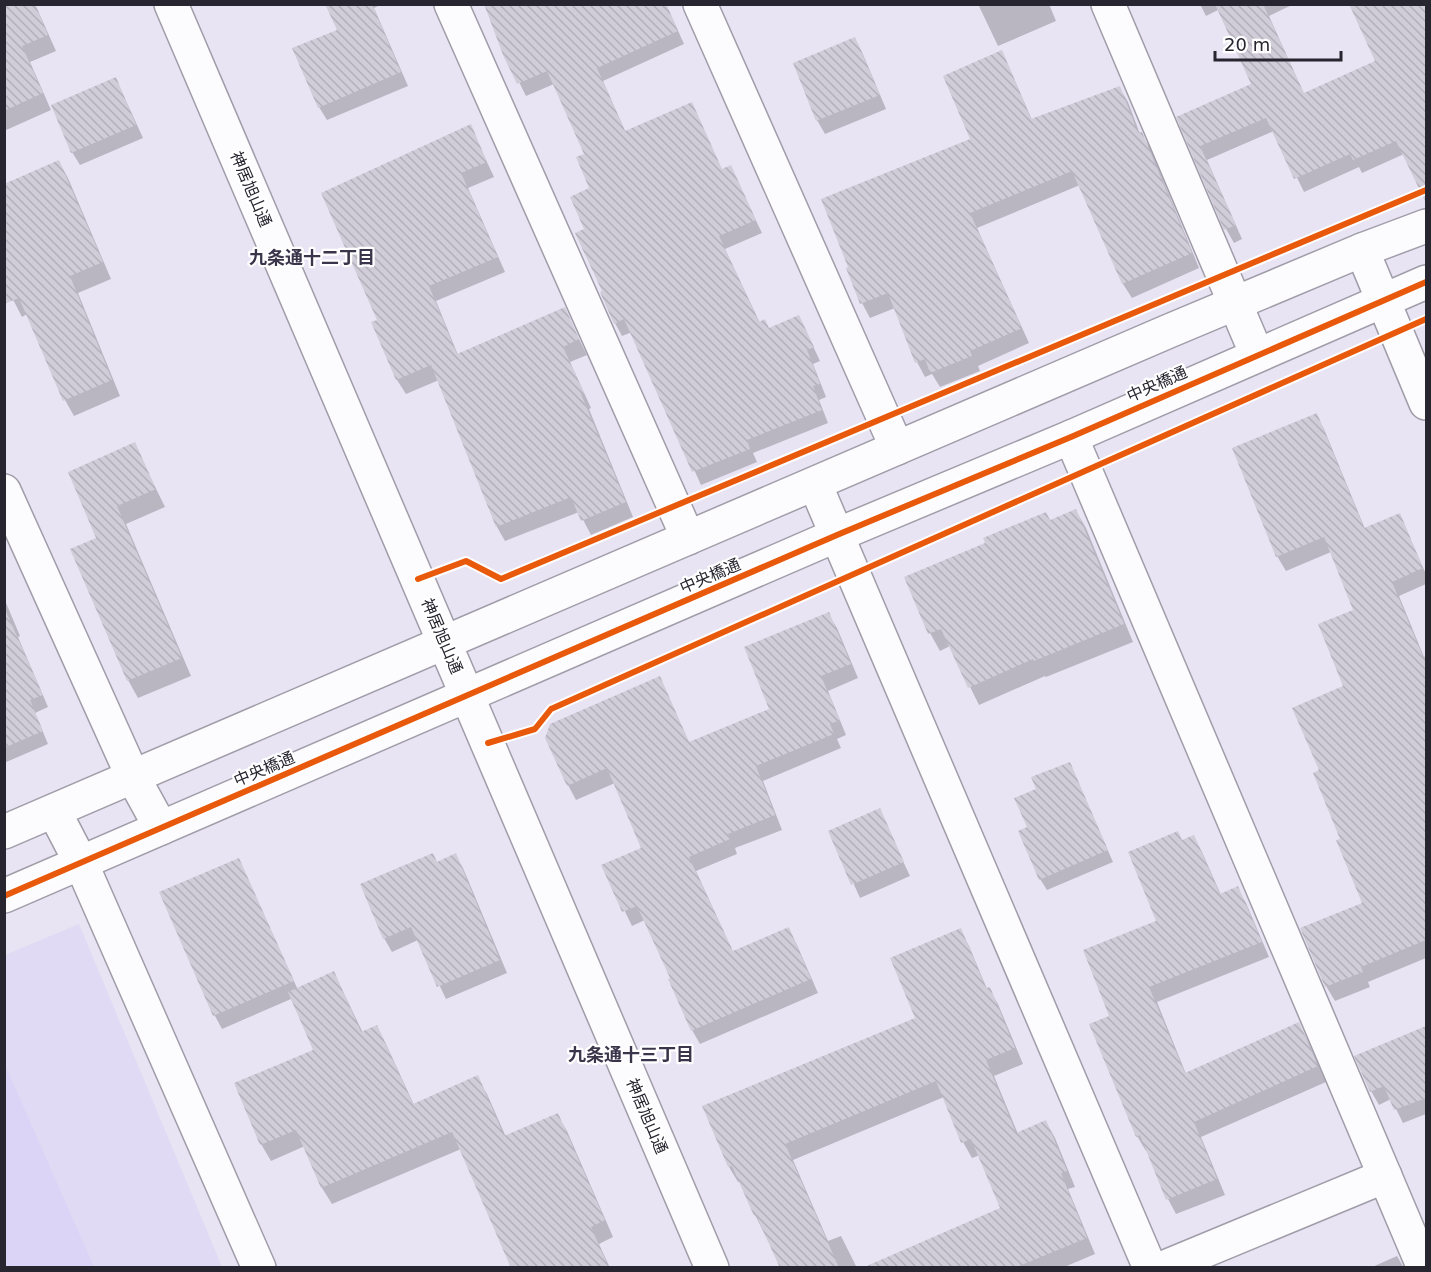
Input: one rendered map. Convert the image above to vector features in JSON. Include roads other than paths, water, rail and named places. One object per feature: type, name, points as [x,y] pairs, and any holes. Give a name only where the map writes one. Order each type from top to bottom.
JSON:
[{"type":"street","name":"神居旭山通","points":[[171,4],[712,1268]]},
{"type":"street","points":[[451,4],[688,538]]},
{"type":"street","points":[[700,4],[897,448]]},
{"type":"street","points":[[1108,4],[1257,355]]},
{"type":"street","points":[[4,832],[897,448],[1362,250],[1426,226]]},
{"type":"street","points":[[1362,250],[1426,403]]},
{"type":"street","name":"中央橋通","points":[[4,896],[1426,282]]},
{"type":"street","points":[[1071,437],[1424,1268]]},
{"type":"street","points":[[815,484],[1150,1268]]},
{"type":"street","points":[[5,494],[133,777],[161,828]]},
{"type":"street","points":[[54,811],[81,863],[259,1268]]},
{"type":"street","points":[[1163,1268],[1385,1176]]},
{"type":"district","name":"九条通十二丁目","points":[[312,257]]},
{"type":"district","name":"九条通十三丁目","points":[[631,1054]]}]
